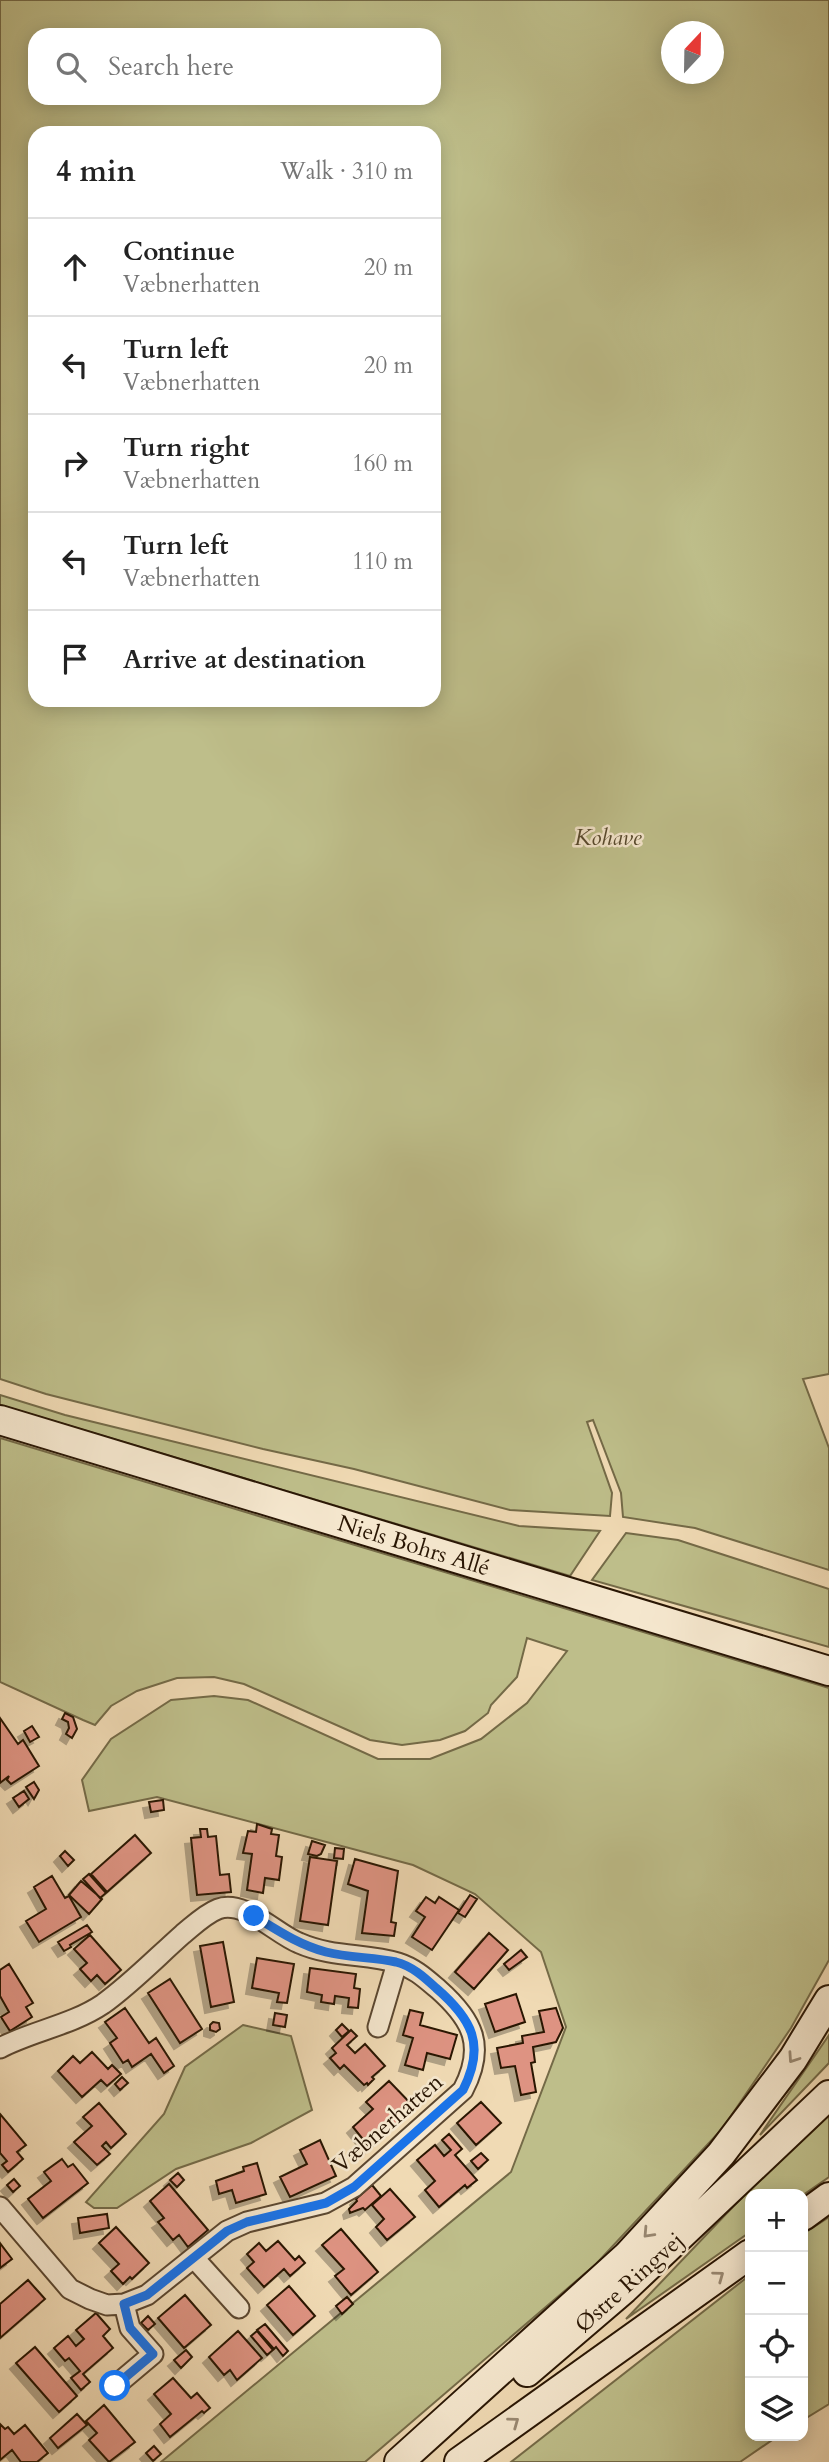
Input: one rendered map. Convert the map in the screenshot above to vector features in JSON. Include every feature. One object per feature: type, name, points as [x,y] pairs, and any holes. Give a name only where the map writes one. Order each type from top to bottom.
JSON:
[{"type":"street","name":"Niels Bohrs Allé","points":[[0,1420],[829,1671]]},
{"type":"street","name":"Væbnerhatten","points":[[0,2048],[101,2005],[191,1928],[218,1909],[232,1908],[254,1916],[297,1943],[327,1953],[397,1963],[420,1973],[456,2005],[467,2020],[473,2037],[475,2056],[471,2074],[463,2090],[354,2187],[326,2203],[247,2222],[227,2231],[147,2295],[124,2304]]},
{"type":"street","points":[[378,2026],[397,1963]]},
{"type":"street","points":[[399,2462],[637,2246],[721,2154],[793,2059],[829,2000]]},
{"type":"street","name":"Østre Ringvej","points":[[421,2462],[624,2289],[829,2095]]},
{"type":"street","points":[[808,2212],[829,2197]]},
{"type":"street","points":[[0,2207],[70,2289],[90,2300],[107,2305],[124,2304],[130,2328],[153,2354],[115,2386]]},
{"type":"street","points":[[194,2258],[239,2308]]},
{"type":"street","points":[[459,2462],[745,2258]]},
{"type":"green space","name":"Kohave","points":[[0,0],[829,0],[829,1374],[803,1379],[829,1448],[829,1570],[695,1528],[623,1517],[621,1493],[593,1420],[587,1422],[612,1493],[610,1516],[510,1510],[354,1469],[46,1394],[0,1379]]},
{"type":"green space","points":[[0,1395],[65,1415],[519,1526],[600,1531],[570,1576],[0,1405]]},
{"type":"green space","points":[[0,1438],[829,1688],[829,1960],[791,2028],[722,2129],[596,2264],[365,2462],[161,2462],[511,2172],[566,2027],[541,1952],[475,1894],[413,1865],[157,1797],[89,1811],[82,1780],[111,1739],[171,1700],[214,1696],[248,1700],[378,1759],[430,1759],[481,1739],[527,1703],[567,1651],[527,1638],[517,1677],[491,1705],[488,1713],[465,1731],[440,1740],[402,1745],[370,1740],[244,1684],[214,1677],[177,1678],[137,1691],[111,1706],[95,1725],[0,1682]]},
{"type":"green space","points":[[626,1533],[678,1540],[829,1589],[829,1647],[592,1580]]},
{"type":"green space","points":[[243,2025],[291,2036],[312,2110],[251,2143],[176,2169],[117,2208],[94,2208],[86,2202],[164,2114],[185,2067]]},
{"type":"green space","points":[[829,2035],[829,2063],[760,2135],[827,2038]]},
{"type":"green space","points":[[829,2106],[829,2177],[808,2192],[808,2189],[750,2189]]},
{"type":"green space","points":[[745,2194],[745,2236],[626,2319]]},
{"type":"green space","points":[[829,2217],[829,2404],[808,2417],[808,2252],[808,2231]]},
{"type":"green space","points":[[745,2279],[745,2441],[771,2441],[740,2462],[511,2462]]},
{"type":"building","points":[[65,1713],[73,1717],[77,1729],[72,1738],[66,1734],[68,1722],[62,1719]]},
{"type":"building","points":[[0,1718],[18,1744],[23,1740],[39,1766],[11,1784],[7,1780],[9,1776],[0,1783]]},
{"type":"building","points":[[32,1726],[39,1737],[30,1742],[24,1731]]},
{"type":"building","points":[[34,1782],[39,1790],[34,1799],[26,1787]]},
{"type":"building","points":[[24,1791],[29,1799],[19,1807],[13,1798]]},
{"type":"building","points":[[163,1800],[164,1810],[151,1812],[149,1802]]},
{"type":"building","points":[[257,1824],[272,1829],[271,1834],[279,1835],[276,1856],[282,1857],[279,1880],[265,1878],[263,1893],[247,1890],[252,1854],[243,1853],[248,1831],[256,1832]]},
{"type":"building","points":[[200,1829],[207,1829],[208,1837],[216,1836],[220,1875],[229,1874],[231,1892],[197,1895],[191,1838],[201,1837]]},
{"type":"building","points":[[135,1835],[151,1853],[107,1892],[91,1874]]},
{"type":"building","points":[[312,1841],[325,1845],[317,1856],[308,1854]]},
{"type":"building","points":[[335,1848],[344,1849],[343,1859],[334,1858]]},
{"type":"building","points":[[65,1851],[74,1860],[68,1866],[60,1856]]},
{"type":"building","points":[[310,1857],[337,1861],[328,1925],[300,1921]]},
{"type":"building","points":[[355,1859],[398,1871],[391,1922],[396,1923],[394,1936],[362,1933],[368,1891],[348,1884]]},
{"type":"building","points":[[89,1874],[106,1893],[100,1898],[83,1879]]},
{"type":"building","points":[[52,1876],[65,1898],[69,1896],[81,1917],[39,1942],[26,1921],[46,1909],[34,1887]]},
{"type":"building","points":[[81,1881],[102,1899],[89,1914],[69,1895]]},
{"type":"building","points":[[470,1895],[477,1899],[465,1917],[458,1913]]},
{"type":"building","points":[[426,1897],[435,1903],[439,1897],[459,1910],[432,1950],[412,1937],[425,1917],[416,1911]]},
{"type":"building","points":[[87,1925],[92,1932],[64,1951],[58,1942]]},
{"type":"building","points":[[489,1933],[508,1950],[474,1989],[455,1972]]},
{"type":"building","points":[[90,1935],[121,1970],[105,1984],[97,1975],[91,1981],[80,1969],[87,1963],[74,1949]]},
{"type":"building","points":[[223,1942],[234,2002],[211,2007],[200,1946]]},
{"type":"building","points":[[521,1950],[527,1957],[509,1970],[504,1964]]},
{"type":"building","points":[[257,1958],[294,1964],[287,2003],[277,2002],[279,1993],[252,1988]]},
{"type":"building","points":[[9,1964],[33,2003],[26,2007],[32,2017],[10,2031],[1,2017],[9,2012],[0,1996],[0,1970]]},
{"type":"building","points":[[310,1968],[356,1974],[354,1988],[360,1989],[358,2008],[348,2007],[349,1998],[335,1996],[334,2004],[321,2002],[322,1995],[307,1992]]},
{"type":"building","points":[[170,1979],[202,2029],[180,2043],[148,1993]]},
{"type":"building","points":[[516,1994],[525,2022],[495,2032],[485,2004]]},
{"type":"building","points":[[125,2008],[149,2043],[156,2038],[174,2066],[164,2073],[151,2054],[132,2067],[128,2060],[123,2063],[110,2043],[117,2038],[105,2022]]},
{"type":"building","points":[[556,2008],[563,2028],[556,2042],[533,2047],[535,2062],[531,2063],[536,2092],[521,2095],[515,2066],[501,2068],[497,2048],[523,2043],[522,2036],[544,2032],[539,2011]]},
{"type":"building","points":[[410,2010],[423,2013],[420,2025],[457,2035],[450,2059],[427,2053],[423,2070],[405,2065],[413,2038],[403,2035]]},
{"type":"building","points":[[275,2013],[287,2015],[285,2027],[273,2025]]},
{"type":"building","points":[[213,2022],[219,2023],[220,2029],[216,2032],[210,2030]]},
{"type":"building","points":[[342,2024],[349,2031],[342,2037],[336,2030]]},
{"type":"building","points":[[351,2030],[357,2036],[347,2045],[355,2053],[365,2044],[385,2066],[372,2077],[374,2079],[368,2085],[364,2085],[344,2065],[340,2069],[330,2058],[336,2053],[332,2048]]},
{"type":"building","points":[[92,2052],[108,2069],[112,2065],[121,2074],[107,2086],[101,2080],[82,2097],[58,2071],[73,2056],[80,2063]]},
{"type":"building","points":[[122,2077],[128,2083],[120,2090],[115,2084]]},
{"type":"building","points":[[389,2081],[415,2108],[370,2148],[353,2127],[373,2109],[366,2102]]},
{"type":"building","points":[[481,2102],[501,2123],[476,2145],[457,2123]]},
{"type":"building","points":[[99,2103],[126,2134],[111,2148],[106,2142],[102,2146],[110,2154],[97,2165],[74,2142],[92,2126],[83,2117]]},
{"type":"building","points":[[0,2114],[26,2145],[17,2152],[23,2159],[8,2172],[2,2165],[7,2161],[0,2153]]},
{"type":"building","points":[[449,2134],[462,2149],[455,2155],[477,2180],[467,2188],[465,2185],[439,2207],[425,2190],[435,2181],[417,2160],[435,2145],[444,2156],[451,2150],[442,2140]]},
{"type":"building","points":[[320,2140],[336,2176],[290,2197],[280,2177],[307,2164],[300,2150]]},
{"type":"building","points":[[481,2153],[488,2160],[478,2169],[471,2161]]},
{"type":"building","points":[[62,2159],[68,2167],[73,2164],[88,2183],[43,2218],[28,2199],[51,2181],[44,2172]]},
{"type":"building","points":[[257,2163],[266,2194],[236,2203],[232,2190],[219,2194],[216,2181]]},
{"type":"building","points":[[178,2173],[184,2180],[177,2187],[170,2180]]},
{"type":"building","points":[[14,2179],[20,2186],[13,2192],[7,2185]]},
{"type":"building","points":[[169,2184],[208,2230],[188,2247],[179,2235],[173,2240],[158,2222],[164,2218],[150,2201]]},
{"type":"building","points":[[372,2185],[381,2196],[365,2210],[363,2208],[350,2213],[349,2209],[356,2199]]},
{"type":"building","points":[[390,2189],[415,2217],[387,2240],[376,2227],[384,2219],[372,2205]]},
{"type":"building","points":[[107,2214],[109,2228],[80,2233],[78,2218]]},
{"type":"building","points":[[116,2227],[149,2263],[123,2284],[111,2271],[119,2264],[99,2243]]},
{"type":"building","points":[[341,2229],[378,2272],[351,2295],[335,2276],[344,2269],[322,2245]]},
{"type":"building","points":[[278,2241],[295,2260],[299,2256],[305,2263],[290,2276],[284,2269],[264,2287],[247,2268],[254,2262],[247,2254],[259,2243],[266,2251]]},
{"type":"building","points":[[0,2243],[12,2259],[0,2268]]},
{"type":"building","points":[[28,2280],[45,2299],[0,2338],[0,2304]]},
{"type":"building","points":[[289,2286],[315,2316],[293,2335],[267,2305]]},
{"type":"building","points":[[185,2295],[211,2325],[184,2348],[158,2318]]},
{"type":"building","points":[[347,2297],[353,2304],[342,2314],[336,2306]]},
{"type":"building","points":[[96,2313],[110,2329],[103,2336],[113,2348],[83,2374],[90,2382],[81,2390],[71,2378],[80,2371],[69,2358],[65,2361],[54,2348],[68,2336],[76,2346],[84,2339],[76,2330]]},
{"type":"building","points":[[148,2316],[155,2324],[148,2330],[141,2323]]},
{"type":"building","points":[[265,2324],[288,2351],[283,2356],[257,2330]]},
{"type":"building","points":[[238,2331],[262,2358],[237,2380],[230,2370],[224,2375],[209,2357]]},
{"type":"building","points":[[257,2331],[273,2350],[267,2355],[251,2336]]},
{"type":"building","points":[[35,2347],[77,2396],[59,2412],[16,2363]]},
{"type":"building","points":[[186,2350],[192,2357],[181,2368],[174,2360]]},
{"type":"building","points":[[173,2378],[191,2398],[197,2393],[210,2408],[204,2413],[202,2411],[170,2437],[160,2424],[171,2414],[154,2394]]},
{"type":"building","points":[[104,2405],[135,2442],[109,2462],[89,2440],[97,2433],[86,2421]]},
{"type":"building","points":[[77,2414],[87,2425],[58,2448],[50,2438]]},
{"type":"building","points":[[0,2424],[5,2429],[8,2427],[14,2434],[25,2425],[48,2453],[37,2462],[21,2462],[12,2450],[0,2460]]},
{"type":"building","points":[[154,2446],[161,2454],[153,2461],[146,2453]]},
{"type":"route","points":[[115,2386],[153,2354],[130,2328],[124,2304],[147,2295],[227,2231],[247,2222],[326,2203],[354,2187],[463,2090],[471,2074],[475,2056],[473,2037],[467,2020],[456,2005],[420,1973],[397,1963],[327,1953],[297,1943],[254,1916]]}]
